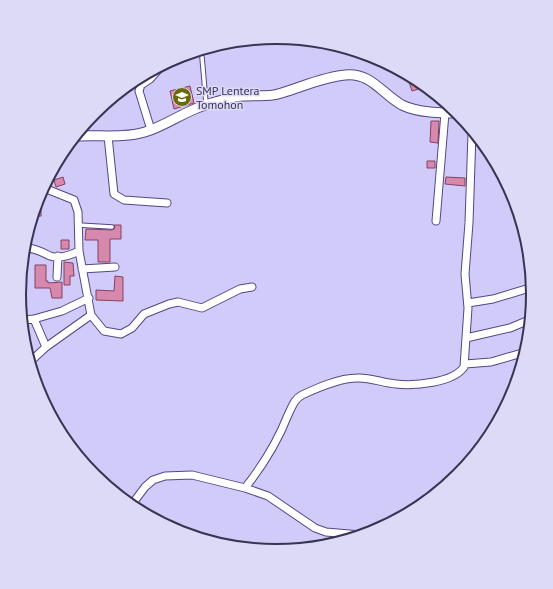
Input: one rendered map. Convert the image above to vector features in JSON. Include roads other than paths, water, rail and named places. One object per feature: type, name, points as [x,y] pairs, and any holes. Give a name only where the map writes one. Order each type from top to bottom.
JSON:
[{"type":"main road","points":[[83,136],[108,136],[139,133],[151,130],[187,111],[206,104],[243,96],[276,95],[333,77],[355,75],[369,79],[403,105],[450,113]]},
{"type":"street","points":[[151,78],[141,85],[139,91],[151,130]]},
{"type":"street","points":[[436,221],[445,113]]},
{"type":"street","points":[[108,136],[114,194],[124,200],[168,203]]},
{"type":"street","points":[[245,488],[264,464],[282,431],[294,402],[301,396],[337,382],[354,378],[411,385],[439,381],[456,375],[466,364],[468,303],[465,274],[469,223],[472,138]]},
{"type":"street","points":[[49,190],[73,198],[78,208],[79,251],[91,315],[104,331],[121,334],[132,328],[144,314],[162,306],[178,302],[202,308],[240,289],[252,287]]},
{"type":"street","points":[[31,248],[38,249],[52,257],[79,251]]},
{"type":"street","points":[[57,277],[58,256]]},
{"type":"street","points":[[82,269],[115,267]]},
{"type":"street","points":[[468,303],[493,299],[527,289]]},
{"type":"street","points":[[28,320],[62,311],[89,298]]},
{"type":"street","points":[[35,358],[46,347],[91,315]]},
{"type":"street","points":[[34,319],[46,347]]},
{"type":"street","points":[[466,338],[510,328],[525,322]]},
{"type":"street","points":[[466,364],[491,362],[519,354]]},
{"type":"street","points":[[135,501],[145,487],[153,480],[165,476],[192,475],[245,488],[268,496],[315,528],[326,532],[349,534]]},
{"type":"lane","points":[[202,57],[206,104]]},
{"type":"lane","points":[[78,225],[112,228]]},
{"type":"place","name":"SMP Lentera Tomohon","points":[[182,97]]}]
